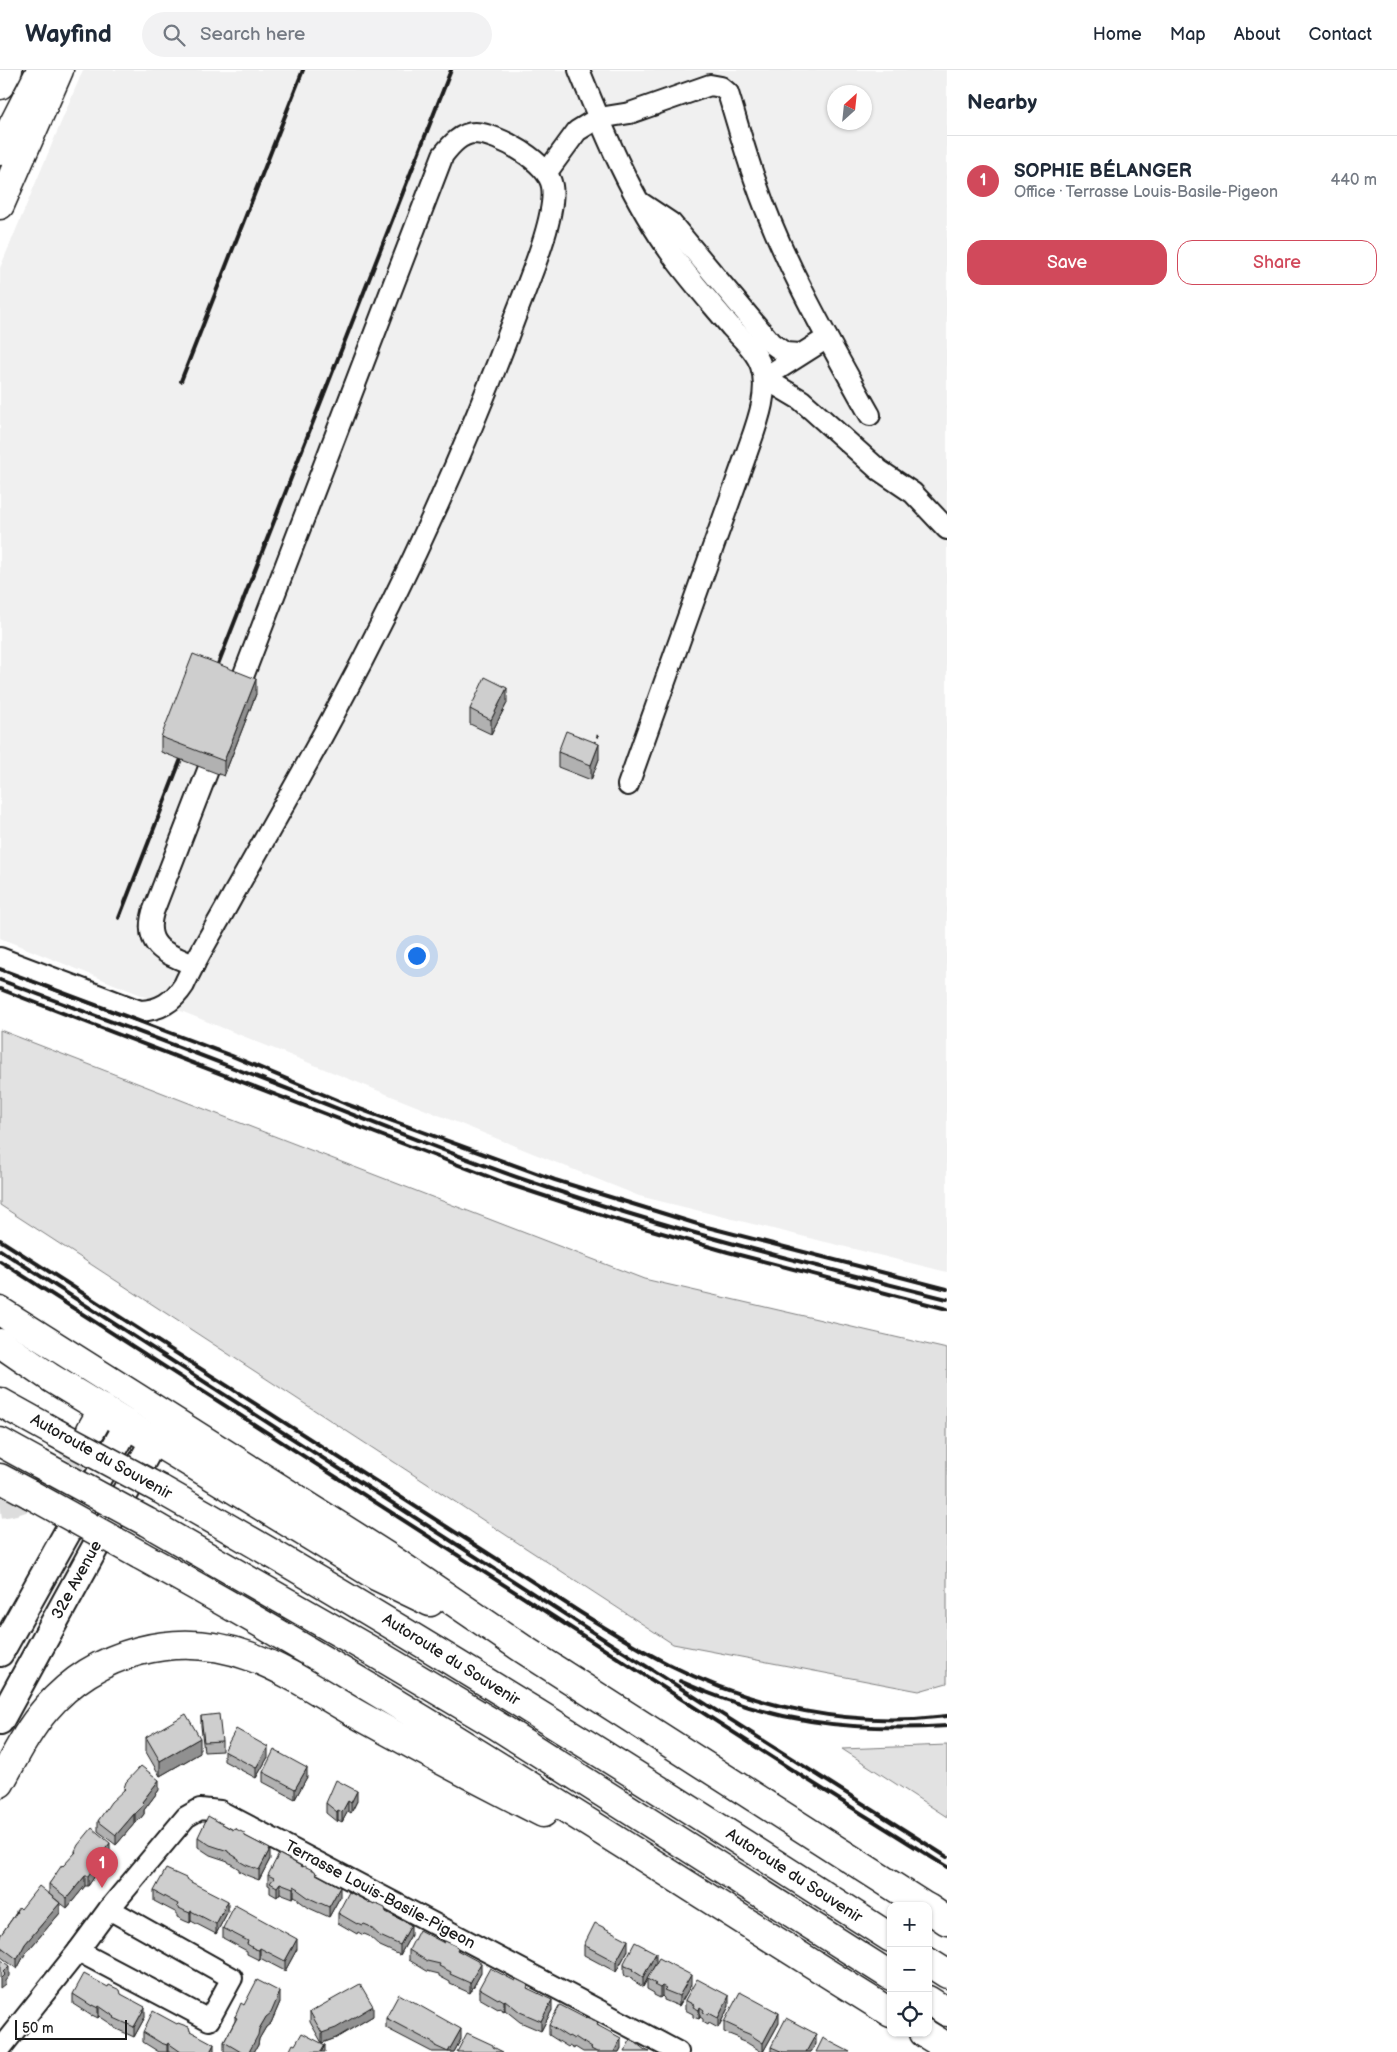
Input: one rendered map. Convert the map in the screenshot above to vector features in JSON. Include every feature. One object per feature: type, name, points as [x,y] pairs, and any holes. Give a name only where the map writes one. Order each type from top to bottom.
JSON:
[{"type":"highway","points":[[0,85],[8,70]]},
{"type":"highway","points":[[0,151],[41,70]]},
{"type":"highway","points":[[0,205],[59,70]]},
{"type":"highway","points":[[0,1311],[391,1559],[523,1649],[918,1902]]},
{"type":"highway","points":[[0,1343],[51,1378],[97,1420],[128,1424],[378,1577],[523,1649]]},
{"type":"highway","points":[[0,1355],[51,1378]]},
{"type":"highway","name":"Autoroute du Souvenir","points":[[0,1402],[160,1489],[320,1580],[492,1685],[887,1935]]},
{"type":"highway","name":"Autoroute du Souvenir","points":[[0,1442],[147,1522],[367,1648],[496,1725],[887,1973]]},
{"type":"highway","points":[[0,1478],[244,1613],[379,1693],[887,2011]]},
{"type":"highway","points":[[0,1783],[30,1730],[42,1714],[67,1688],[90,1671],[124,1654],[155,1647],[186,1645],[220,1648],[251,1657],[280,1670],[434,1757],[693,1890]]},
{"type":"highway","points":[[932,1911],[947,1921]]},
{"type":"highway","points":[[932,1965],[947,1974]]},
{"type":"highway","points":[[932,2003],[947,2012]]},
{"type":"highway","points":[[931,2037],[947,2047]]},
{"type":"main road","name":"32e Avenue","points":[[0,1652],[128,1424]]},
{"type":"main road","name":"32e Avenue","points":[[0,1721],[154,1440]]},
{"type":"street","points":[[579,70],[638,202],[674,257],[756,356],[764,378],[760,411],[747,452],[628,785]]},
{"type":"street","points":[[547,172],[577,131],[599,118],[630,113],[710,86],[721,87],[728,93],[755,182],[780,242],[827,338],[870,415]]},
{"type":"street","points":[[0,958],[140,1010],[156,1009],[173,1000],[184,985],[339,705],[400,586],[448,480],[506,343],[545,234],[553,190],[547,172],[534,160],[492,137],[475,133],[457,140],[443,155],[239,688]]},
{"type":"street","points":[[638,202],[671,223],[771,343],[785,353],[801,354]]},
{"type":"street","points":[[764,378],[827,338]]},
{"type":"street","points":[[764,378],[801,400],[879,470],[913,493],[947,529]]},
{"type":"street","points":[[194,965],[162,950],[155,943],[149,930],[153,912],[208,770]]},
{"type":"street","name":"Terrasse Louis-Basile-Pigeon","points":[[0,2049],[109,1909],[186,1817],[200,1810],[220,1811],[678,2052]]},
{"type":"street","points":[[78,1951],[209,2020],[232,1978],[109,1909]]},
{"type":"path","points":[[592,749],[598,735]]},
{"type":"shaded area","points":[[83,70],[947,70],[947,1272],[639,1196],[0,938],[0,268]]},
{"type":"shaded area","points":[[0,1030],[644,1279],[947,1349],[947,1683],[919,1691],[673,1644],[0,1205]]},
{"type":"shaded area","points":[[947,1745],[947,1817],[842,1749]]},
{"type":"building","points":[[193,654],[256,679],[224,761],[161,737]]},
{"type":"building","points":[[485,677],[507,688],[491,720],[470,709]]},
{"type":"building","points":[[566,731],[599,744],[591,765],[558,752]]},
{"type":"building","points":[[186,1714],[200,1738],[160,1761],[146,1737]]},
{"type":"building","points":[[219,1714],[222,1741],[204,1742],[201,1716]]},
{"type":"building","points":[[236,1729],[268,1747],[256,1768],[224,1751]]},
{"type":"building","points":[[274,1750],[307,1768],[295,1789],[263,1772]]},
{"type":"building","points":[[141,1766],[159,1780],[142,1802],[144,1804],[116,1835],[98,1821],[111,1802],[125,1789],[126,1782]]},
{"type":"building","points":[[336,1780],[357,1791],[351,1803],[348,1801],[342,1812],[338,1810],[337,1812],[326,1803]]},
{"type":"building","points":[[208,1816],[233,1830],[234,1828],[244,1833],[245,1836],[270,1849],[259,1870],[239,1861],[228,1851],[210,1845],[198,1837]]},
{"type":"building","points":[[92,1828],[110,1843],[93,1865],[95,1866],[88,1876],[85,1876],[67,1898],[49,1884],[62,1865],[76,1852],[78,1845]]},
{"type":"building","points":[[279,1854],[303,1867],[315,1871],[316,1874],[340,1887],[329,1907],[309,1898],[294,1886],[293,1888],[280,1883],[277,1887],[270,1883],[274,1878],[268,1875]]},
{"type":"building","points":[[166,1869],[228,1901],[216,1924],[191,1911],[190,1913],[177,1907],[178,1904],[154,1891]]},
{"type":"building","points":[[39,1886],[60,1903],[25,1944],[17,1959],[0,1946],[0,1936],[19,1907],[21,1909]]},
{"type":"building","points":[[349,1892],[374,1905],[374,1903],[385,1908],[386,1912],[411,1925],[400,1945],[380,1936],[369,1926],[357,1924],[338,1913]]},
{"type":"building","points":[[235,1905],[297,1939],[285,1961],[260,1948],[259,1950],[255,1949],[247,1944],[248,1941],[223,1928]]},
{"type":"building","points":[[595,1923],[628,1940],[616,1962],[584,1945]]},
{"type":"building","points":[[419,1930],[444,1943],[445,1941],[456,1946],[457,1950],[481,1963],[470,1983],[450,1974],[451,1972],[439,1966],[440,1964],[427,1961],[409,1950]]},
{"type":"building","points":[[635,1942],[656,1953],[643,1977],[633,1969],[625,1966],[624,1963]]},
{"type":"building","points":[[659,1958],[691,1975],[679,1996],[664,1990],[666,1988],[662,1986],[660,1988],[654,1985],[656,1984],[647,1979]]},
{"type":"building","points":[[0,1959],[9,1966],[3,1972],[5,1974],[0,1979]]},
{"type":"building","points":[[490,1968],[515,1981],[516,1979],[526,1984],[527,1988],[552,2000],[541,2021],[520,2012],[505,2000],[498,1999],[479,1988]]},
{"type":"building","points":[[84,1974],[108,1987],[109,1985],[120,1990],[121,1994],[145,2007],[134,2027],[114,2018],[99,2006],[98,2008],[92,2006],[73,1994]]},
{"type":"building","points":[[697,1979],[729,1996],[718,2018],[703,2012],[704,2010],[700,2007],[699,2010],[693,2007],[694,2005],[685,2000]]},
{"type":"building","points":[[257,1980],[280,1992],[271,2013],[266,2017],[259,2029],[249,2052],[241,2052],[224,2042],[237,2018],[235,2017],[241,2003],[244,2005]]},
{"type":"building","points":[[360,1984],[373,2006],[336,2028],[322,2033],[310,2012]]},
{"type":"building","points":[[740,1992],[779,2013],[763,2043],[724,2022]]},
{"type":"building","points":[[399,1994],[461,2029],[448,2052],[386,2018]]},
{"type":"building","points":[[560,2005],[585,2018],[596,2021],[597,2025],[621,2038],[614,2052],[597,2052],[575,2037],[574,2039],[568,2037],[549,2025]]},
{"type":"building","points":[[153,2011],[177,2024],[189,2027],[190,2031],[214,2044],[210,2052],[181,2052],[168,2043],[167,2045],[161,2043],[143,2032]]},
{"type":"building","points":[[786,2018],[816,2034],[806,2052],[783,2052],[771,2047]]},
{"type":"building","points":[[302,2033],[325,2045],[321,2052],[289,2052]]},
{"type":"building","points":[[467,2033],[493,2045],[493,2047],[503,2052],[457,2052]]},
{"type":"building","points":[[823,2038],[850,2052],[816,2052]]},
{"type":"building","points":[[631,2039],[645,2050],[650,2052],[624,2052]]},
{"type":"tunnel","points":[[0,1504],[16,1501],[30,1495],[55,1479],[75,1457],[91,1430]]},
{"type":"railway","points":[[181,381],[303,70]]},
{"type":"railway","points":[[213,677],[451,70]]},
{"type":"railway","points":[[119,918],[181,759]]},
{"type":"railway","points":[[0,969],[232,1056],[346,1104],[555,1180],[707,1227],[947,1289]]},
{"type":"railway","points":[[0,980],[202,1056],[455,1155],[531,1182],[686,1230],[947,1299]]},
{"type":"railway","points":[[0,989],[508,1184],[617,1220],[728,1252],[947,1309]]},
{"type":"railway","points":[[0,1240],[578,1611],[670,1665],[736,1693],[805,1711],[876,1719],[947,1716]]},
{"type":"railway","points":[[0,1250],[608,1642],[947,1857]]},
{"type":"railway","points":[[0,1261],[792,1770],[947,1867]]},
{"type":"railway","points":[[680,1681],[746,1706],[778,1715],[811,1721],[877,1727],[947,1726]]},
{"type":"place","name":"SOPHIE BÉLANGER","points":[[102,1888]]}]
